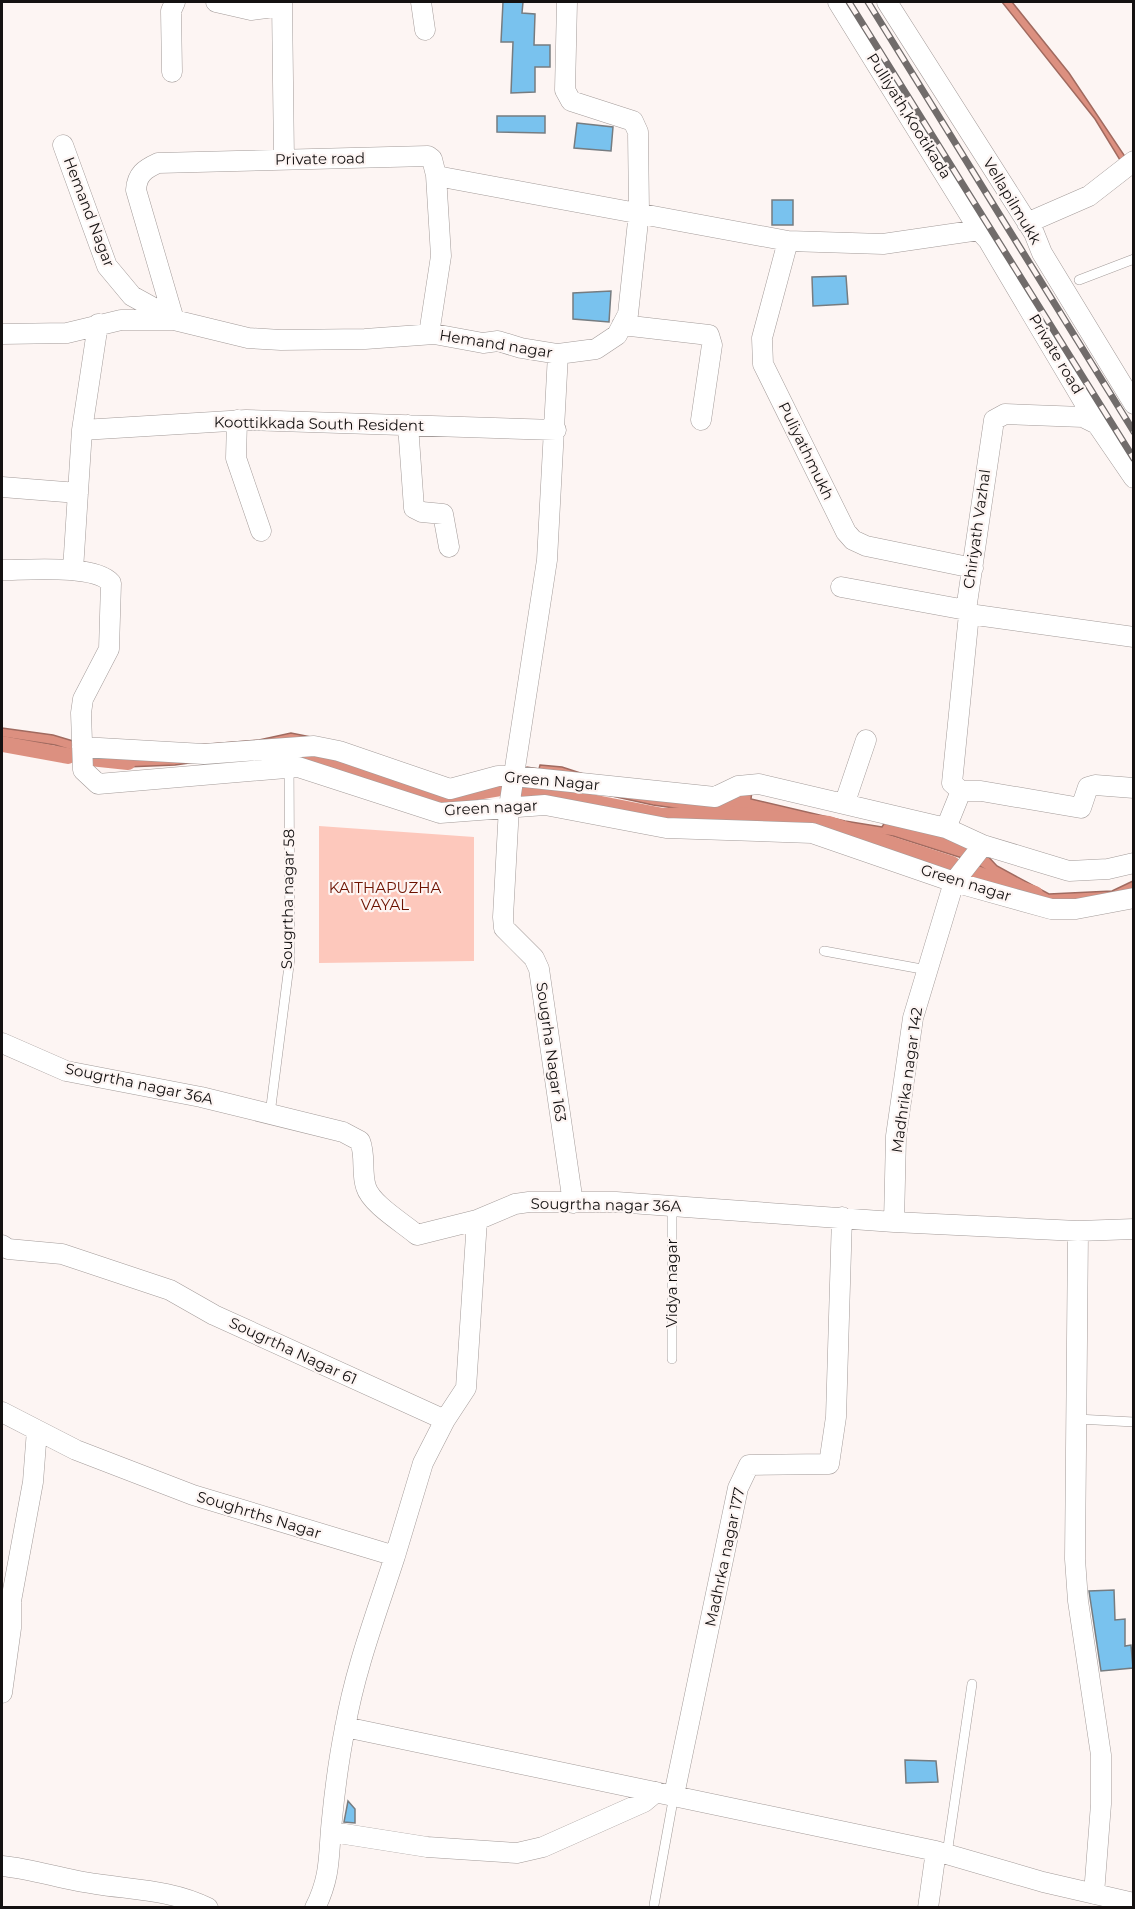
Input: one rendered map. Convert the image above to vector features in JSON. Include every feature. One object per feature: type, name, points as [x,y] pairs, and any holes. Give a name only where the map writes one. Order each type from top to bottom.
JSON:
[{"type":"street","points":[[172,72],[171,11],[175,2]]},
{"type":"street","points":[[216,2],[251,10],[282,4],[284,160]]},
{"type":"street","points":[[421,2],[425,30]]},
{"type":"street","points":[[567,2],[565,90],[571,101],[633,121],[638,132],[639,212],[628,314],[622,326],[709,335],[712,345],[701,420]]},
{"type":"street","name":"Pulliyath,Kootikada","points":[[838,2],[979,230]]},
{"type":"street","name":"Vellapilmukk","points":[[887,2],[1028,223],[1042,253],[1134,404]]},
{"type":"street","name":"Hemand Nagar","points":[[63,145],[107,266],[132,296],[174,320]]},
{"type":"street","name":"Private road","points":[[174,320],[137,199],[136,181],[143,170],[158,163],[428,156],[432,159],[436,175]]},
{"type":"street","points":[[1028,223],[1089,195],[1134,161]]},
{"type":"street","points":[[429,334],[441,256],[436,175],[788,241],[883,244],[979,230]]},
{"type":"street","name":"Private road","points":[[979,230],[988,240],[1097,424],[1134,478]]},
{"type":"street","name":"Puliyathmukh","points":[[788,241],[762,338],[763,364],[846,532],[853,540],[866,546],[973,568]]},
{"type":"street","points":[[2,334],[68,333],[121,320],[174,320]]},
{"type":"street","name":"Hemand nagar","points":[[174,320],[248,338],[364,339],[429,334],[483,343],[498,341],[521,348],[558,354],[596,349],[617,335],[622,326]]},
{"type":"street","points":[[73,570],[82,430],[98,324]]},
{"type":"street","name":"Sougrha Nagar 163","points":[[558,354],[556,430],[547,560],[509,807],[504,928],[534,958],[539,969],[573,1203]]},
{"type":"street","name":"Chiriyath Vazhal","points":[[961,791],[951,783],[973,568],[994,420],[1005,414],[1060,416],[1083,417],[1097,424]]},
{"type":"street","points":[[237,420],[236,458],[261,531]]},
{"type":"street","name":"Koottikkada South Resident","points":[[82,430],[237,420],[556,430]]},
{"type":"street","points":[[408,425],[414,508],[423,512],[443,514],[449,547]]},
{"type":"street","points":[[2,487],[78,493]]},
{"type":"street","name":"Green nagar","points":[[2,570],[73,570],[105,576],[111,583],[113,593],[109,649],[83,699],[81,713],[83,770],[98,784],[245,774],[289,761],[440,813],[545,805],[666,828],[812,832],[954,882],[1065,910],[1134,898]]},
{"type":"street","points":[[841,587],[968,612],[1134,637]]},
{"type":"street","points":[[845,802],[866,740]]},
{"type":"street","name":"Green Nagar","points":[[82,747],[204,754],[314,746],[339,751],[450,789],[498,776],[514,776],[715,797],[738,786],[759,784],[845,802],[946,828],[983,845]]},
{"type":"street","points":[[946,828],[961,791],[981,791],[1081,808],[1088,787],[1095,785],[1134,788]]},
{"type":"street","points":[[983,845],[1070,871],[1108,869],[1134,863]]},
{"type":"street","name":"Madhrika nagar 142","points":[[894,1222],[896,1136],[913,1018],[954,882],[983,845]]},
{"type":"street","name":"Sougrtha nagar 36A","points":[[2,1043],[66,1071],[201,1097],[344,1132],[360,1141],[365,1154],[366,1186],[372,1198],[417,1235],[477,1220],[515,1204],[573,1203],[672,1206],[894,1222],[1078,1231],[1134,1229]]},
{"type":"street","name":"Madhrka nagar 177","points":[[665,1794],[738,1488],[749,1465],[829,1464],[836,1417],[842,1217]]},
{"type":"street","points":[[315,1908],[325,1889],[332,1850],[332,1832],[345,1727],[370,1630],[423,1463],[445,1420],[466,1388],[477,1220]]},
{"type":"street","points":[[1078,1231],[1075,1559],[1078,1601],[1101,1755],[1101,1804],[1094,1894]]},
{"type":"street","name":"Sougrtha Nagar 61","points":[[2,1245],[8,1249],[62,1254],[170,1290],[214,1315],[445,1420]]},
{"type":"street","name":"Soughrths Nagar","points":[[2,1412],[76,1450],[193,1495],[395,1556]]},
{"type":"street","points":[[2,1693],[11,1628],[11,1601],[33,1482],[37,1430]]},
{"type":"street","points":[[345,1727],[941,1852],[1134,1903]]},
{"type":"street","points":[[332,1832],[427,1847],[517,1853],[543,1847],[665,1794]]},
{"type":"street","points":[[928,1908],[941,1852]]},
{"type":"street","points":[[2,1866],[30,1868],[96,1884],[166,1892],[208,1908]]},
{"type":"lane","points":[[1079,280],[1134,259]]},
{"type":"lane","name":"Sougrtha nagar 58","points":[[270,1114],[290,958],[289,761]]},
{"type":"lane","points":[[824,951],[927,970]]},
{"type":"lane","name":"Vidya nagar","points":[[672,1206],[672,1359]]},
{"type":"lane","points":[[1077,1419],[1134,1422]]},
{"type":"lane","points":[[941,1852],[972,1684]]},
{"type":"lane","points":[[654,1905],[665,1794]]},
{"type":"green space","name":"KAITHAPUZHA VAYAL","points":[[319,826],[474,837],[474,961],[319,963]]},
{"type":"shaded area","points":[[1002,2],[1012,2],[1069,73],[1128,161],[1123,165],[1095,119]]},
{"type":"shaded area","points":[[2,728],[53,735],[110,752],[259,740],[291,733],[311,737],[445,781],[517,784],[447,797],[310,746],[175,765],[126,767],[55,745],[2,737]]},
{"type":"shaded area","points":[[540,765],[562,767],[608,782],[752,791],[751,799],[845,821],[882,827],[887,819],[977,847],[965,859],[893,836],[826,827],[778,814],[733,808],[695,811],[653,805],[525,777],[527,767],[539,769]]},
{"type":"shaded area","points":[[983,851],[997,866],[1049,894],[1112,891],[1133,881],[1133,892],[1105,901],[1036,901],[973,862]]},
{"type":"building","points":[[503,2],[523,2],[522,13],[535,14],[534,45],[550,45],[550,67],[535,67],[535,92],[511,93],[513,42],[501,42]]},
{"type":"building","points":[[497,116],[545,116],[545,133],[497,132]]},
{"type":"building","points":[[577,123],[613,127],[611,151],[574,148]]},
{"type":"building","points":[[772,200],[793,200],[793,225],[772,225]]},
{"type":"building","points":[[846,276],[848,304],[813,306],[812,277]]},
{"type":"building","points":[[611,291],[609,322],[573,319],[573,293]]},
{"type":"building","points":[[1114,1590],[1115,1620],[1125,1619],[1125,1646],[1131,1645],[1133,1668],[1101,1671],[1089,1591]]},
{"type":"building","points":[[905,1760],[936,1761],[938,1782],[906,1783]]},
{"type":"building","points":[[348,1801],[355,1809],[355,1823],[344,1822]]},
{"type":"waterway","points":[[2,744],[68,756]]},
{"type":"waterway","points":[[288,755],[333,760],[429,800],[500,788]]},
{"type":"waterway","points":[[90,758],[128,762]]},
{"type":"waterway","points":[[524,789],[663,816],[727,814],[829,824],[952,864]]},
{"type":"waterway","points":[[971,872],[1035,894]]},
{"type":"railway","points":[[849,2],[1134,459]]},
{"type":"railway","points":[[868,2],[1134,432]]}]
